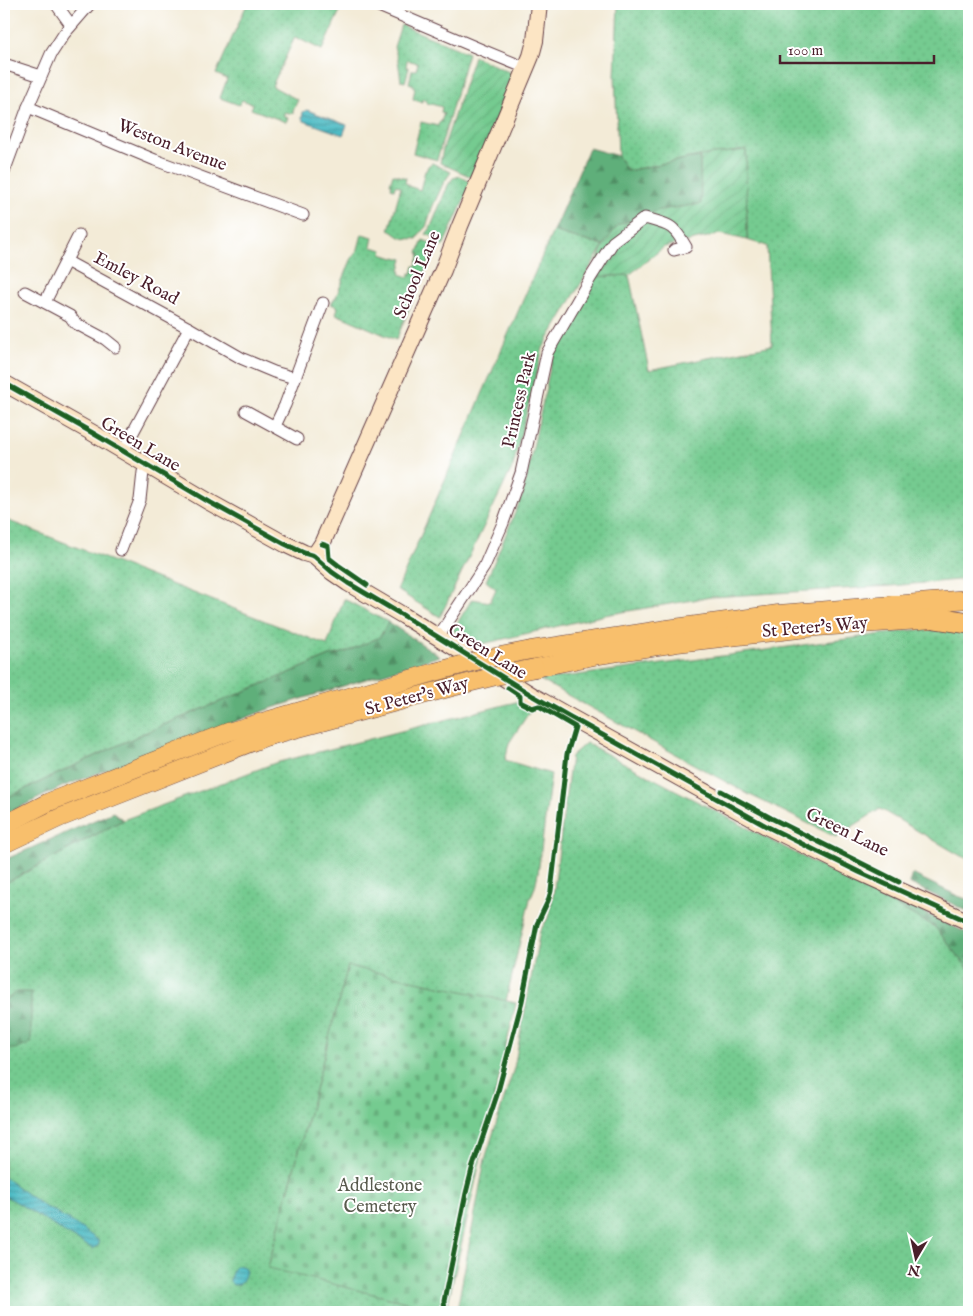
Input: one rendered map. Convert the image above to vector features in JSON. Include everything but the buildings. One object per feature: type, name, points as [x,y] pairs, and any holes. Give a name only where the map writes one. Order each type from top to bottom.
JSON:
[{"type":"highway","points":[[936,618],[969,622]]},
{"type":"main road","name":"St Peter's Way","points":[[4,824],[49,802],[228,732],[480,660],[531,650],[667,629],[778,614],[969,599]]},
{"type":"main road","name":"St Peter's Way","points":[[4,844],[60,818],[265,737],[496,676],[599,655],[677,642],[817,627],[969,617]]},
{"type":"street","points":[[56,4],[71,25]]},
{"type":"street","points":[[4,172],[6,157],[57,44],[90,4]]},
{"type":"street","name":"School Lane","points":[[314,556],[322,544],[443,270],[531,56],[535,41],[539,4]]},
{"type":"street","points":[[378,5],[526,68]]},
{"type":"street","points":[[4,64],[41,76]]},
{"type":"street","name":"Weston Avenue","points":[[28,107],[155,160],[304,216]]},
{"type":"street","name":"Princess Park","points":[[438,637],[490,557],[521,473],[547,353],[591,276],[613,242],[645,218],[670,225],[679,234],[686,247],[674,250]]},
{"type":"street","name":"Emley Road","points":[[45,302],[79,235]]},
{"type":"street","name":"Emley Road","points":[[66,261],[242,359],[295,378]]},
{"type":"street","points":[[26,292],[70,316],[75,323],[98,335],[114,347]]},
{"type":"street","points":[[275,426],[285,405],[323,303]]},
{"type":"street","name":"Emley Road","points":[[123,451],[189,328]]},
{"type":"street","name":"Green Lane","points":[[4,383],[285,544],[314,556],[348,583],[534,696],[768,827],[859,872],[969,922]]},
{"type":"street","points":[[246,411],[297,439]]},
{"type":"street","points":[[121,550],[140,500],[143,472],[147,466]]},
{"type":"green space","points":[[247,4],[343,4],[322,50],[295,37],[272,86],[298,100],[293,114],[285,112],[283,116],[288,118],[286,122],[251,109],[253,104],[242,100],[239,105],[220,98],[227,79],[216,74]]},
{"type":"green space","points":[[618,4],[969,4],[969,579],[891,586],[711,597],[605,615],[474,646],[453,630],[472,599],[490,602],[496,589],[486,581],[523,494],[552,359],[591,277],[629,275],[649,370],[772,345],[767,246],[747,240],[746,150],[700,156],[627,171],[618,156],[615,75]]},
{"type":"green space","points":[[401,25],[468,53],[437,160],[413,153],[421,122],[438,126],[444,113],[441,112],[442,107],[427,103],[425,99],[422,99],[422,102],[413,99],[415,88],[414,85],[409,83],[412,70],[416,70],[418,63],[407,60],[406,67],[409,68],[405,82],[401,81],[394,47]]},
{"type":"green space","points":[[474,56],[509,72],[512,81],[474,178],[440,163]]},
{"type":"green space","points":[[589,148],[618,156],[627,171],[700,156],[701,204],[660,210],[618,225],[603,246],[553,231]]},
{"type":"green space","points":[[746,150],[747,240],[720,234],[664,247],[629,275],[591,277],[603,246],[618,225],[660,210],[701,204],[700,156]]},
{"type":"green space","points":[[432,163],[451,172],[432,208],[426,227],[417,239],[400,237],[389,230],[401,187],[396,185],[394,189],[391,188],[392,184],[390,184],[393,174],[406,178],[405,183],[408,186],[420,190],[425,171]]},
{"type":"green space","points":[[460,176],[472,183],[443,246],[435,247],[396,340],[336,314],[338,307],[331,304],[358,249],[362,234],[373,237],[371,247],[383,250],[382,254],[403,259],[400,274],[409,277],[414,266],[416,266],[423,240],[434,244],[436,238],[426,234],[430,229],[448,185],[453,178]]},
{"type":"green space","points":[[553,231],[603,246],[543,348],[513,466],[440,617],[397,590]]},
{"type":"green space","points":[[4,519],[327,645],[344,599],[388,622],[380,637],[142,734],[4,799]]},
{"type":"green space","points":[[388,622],[440,656],[269,709],[64,786],[4,815],[4,799],[142,734],[380,637]]},
{"type":"green space","points":[[913,630],[969,630],[969,859],[880,809],[836,837],[748,794],[540,680]]},
{"type":"green space","points":[[516,702],[530,711],[509,743],[505,760],[551,774],[538,873],[506,1001],[348,966],[268,1267],[445,1312],[4,1312],[4,884],[123,820],[275,763]]},
{"type":"green space","points":[[586,743],[934,926],[969,969],[969,1312],[461,1312],[457,1310],[485,1159],[514,1068],[540,931],[548,918],[553,896],[571,756]]},
{"type":"green space","points":[[113,812],[123,820],[4,884],[4,860]]},
{"type":"green space","points":[[912,874],[969,900],[969,912],[909,883]]},
{"type":"green space","points":[[874,888],[969,934],[969,969],[934,926],[868,891]]},
{"type":"green space","name":"Addlestone Cemetery","points":[[348,966],[516,1003],[446,1312],[268,1268]]},
{"type":"green space","points":[[17,992],[31,992],[31,1043],[18,1048],[4,1049],[4,1001]]},
{"type":"water","points":[[307,110],[347,125],[343,135],[304,121],[302,118],[303,112]]},
{"type":"water","points":[[4,1177],[45,1207],[68,1219],[98,1240],[99,1245],[93,1249],[4,1196]]},
{"type":"water","points":[[238,1265],[244,1267],[246,1271],[241,1283],[233,1285],[230,1282],[231,1277],[233,1270]]},
{"type":"cycle path","points":[[4,383],[211,503],[285,544],[314,556],[348,583],[570,717],[768,827],[859,872],[969,922]]},
{"type":"cycle path","points":[[322,544],[328,546],[329,558],[367,585]]},
{"type":"cycle path","points":[[445,1312],[444,1301],[472,1169],[497,1095],[522,1001],[537,924],[551,891],[567,754],[575,727],[539,706],[532,708],[520,702],[520,696],[508,688]]},
{"type":"cycle path","points":[[721,791],[899,882]]}]
